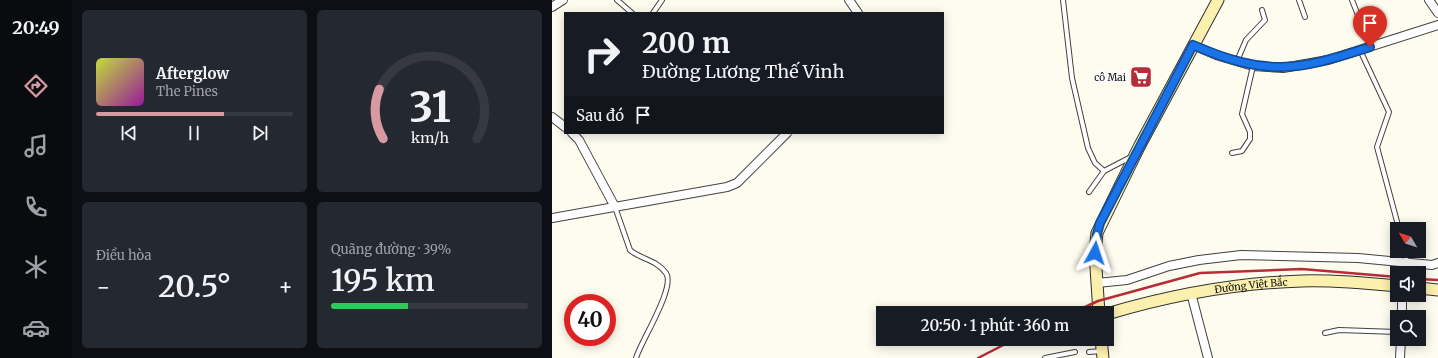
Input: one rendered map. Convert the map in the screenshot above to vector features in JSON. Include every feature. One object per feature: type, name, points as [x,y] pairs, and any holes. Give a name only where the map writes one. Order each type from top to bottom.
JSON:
[{"type":"street","points":[[552,7],[563,0]]},
{"type":"street","points":[[849,0],[857,12]]},
{"type":"street","points":[[1099,306],[1095,253],[1097,234],[1134,156],[1218,0]]},
{"type":"street","points":[[1430,0],[1438,13]]},
{"type":"street","points":[[1193,45],[1254,66],[1283,68],[1307,66],[1438,25]]},
{"type":"street","points":[[552,117],[564,126]]},
{"type":"street","points":[[573,134],[579,140],[615,207]]},
{"type":"street","points":[[552,218],[726,187],[737,183],[786,134]]},
{"type":"street","points":[[1097,283],[1127,280],[1169,266],[1216,257],[1358,258],[1437,264]]},
{"type":"street","name":"Đường Việt Bắc","points":[[1114,312],[1157,300],[1248,284],[1304,281],[1390,286]]},
{"type":"street","points":[[1426,289],[1438,290]]},
{"type":"street","points":[[1191,293],[1208,358]]},
{"type":"street","points":[[1400,358],[1401,346]]},
{"type":"lane","points":[[616,0],[631,12]]},
{"type":"lane","points":[[654,12],[662,0]]},
{"type":"lane","points":[[1063,0],[1072,78],[1086,140],[1091,157],[1104,171]]},
{"type":"lane","points":[[1299,0],[1305,17]]},
{"type":"lane","points":[[1352,0],[1370,47]]},
{"type":"lane","points":[[1236,61],[1242,46],[1265,20],[1262,10]]},
{"type":"lane","points":[[1360,50],[1389,112],[1377,148],[1397,222]]},
{"type":"lane","points":[[1232,153],[1242,151],[1250,139],[1250,132],[1242,114],[1254,66]]},
{"type":"lane","points":[[1089,192],[1104,171],[1134,156]]},
{"type":"lane","points":[[615,207],[630,250],[657,265],[664,271],[668,278],[668,283],[660,307],[636,358]]},
{"type":"lane","points":[[1406,258],[1407,262]]},
{"type":"lane","points":[[1325,333],[1339,330],[1390,332]]},
{"type":"lane","points":[[1045,358],[1075,352]]},
{"type":"lane","points":[[1089,352],[1103,354]]},
{"type":"railway","points":[[1087,306],[1098,301],[1200,273],[1302,269],[1390,276]]},
{"type":"railway","points":[[1426,279],[1438,280]]},
{"type":"railway","points":[[978,358],[1001,346]]},
{"type":"place","name":"cô Mai","points":[[1141,77]]},
{"type":"route","points":[[1095,253],[1095,243],[1100,223],[1193,45],[1216,55],[1254,66],[1267,68],[1307,66],[1370,47]]}]
